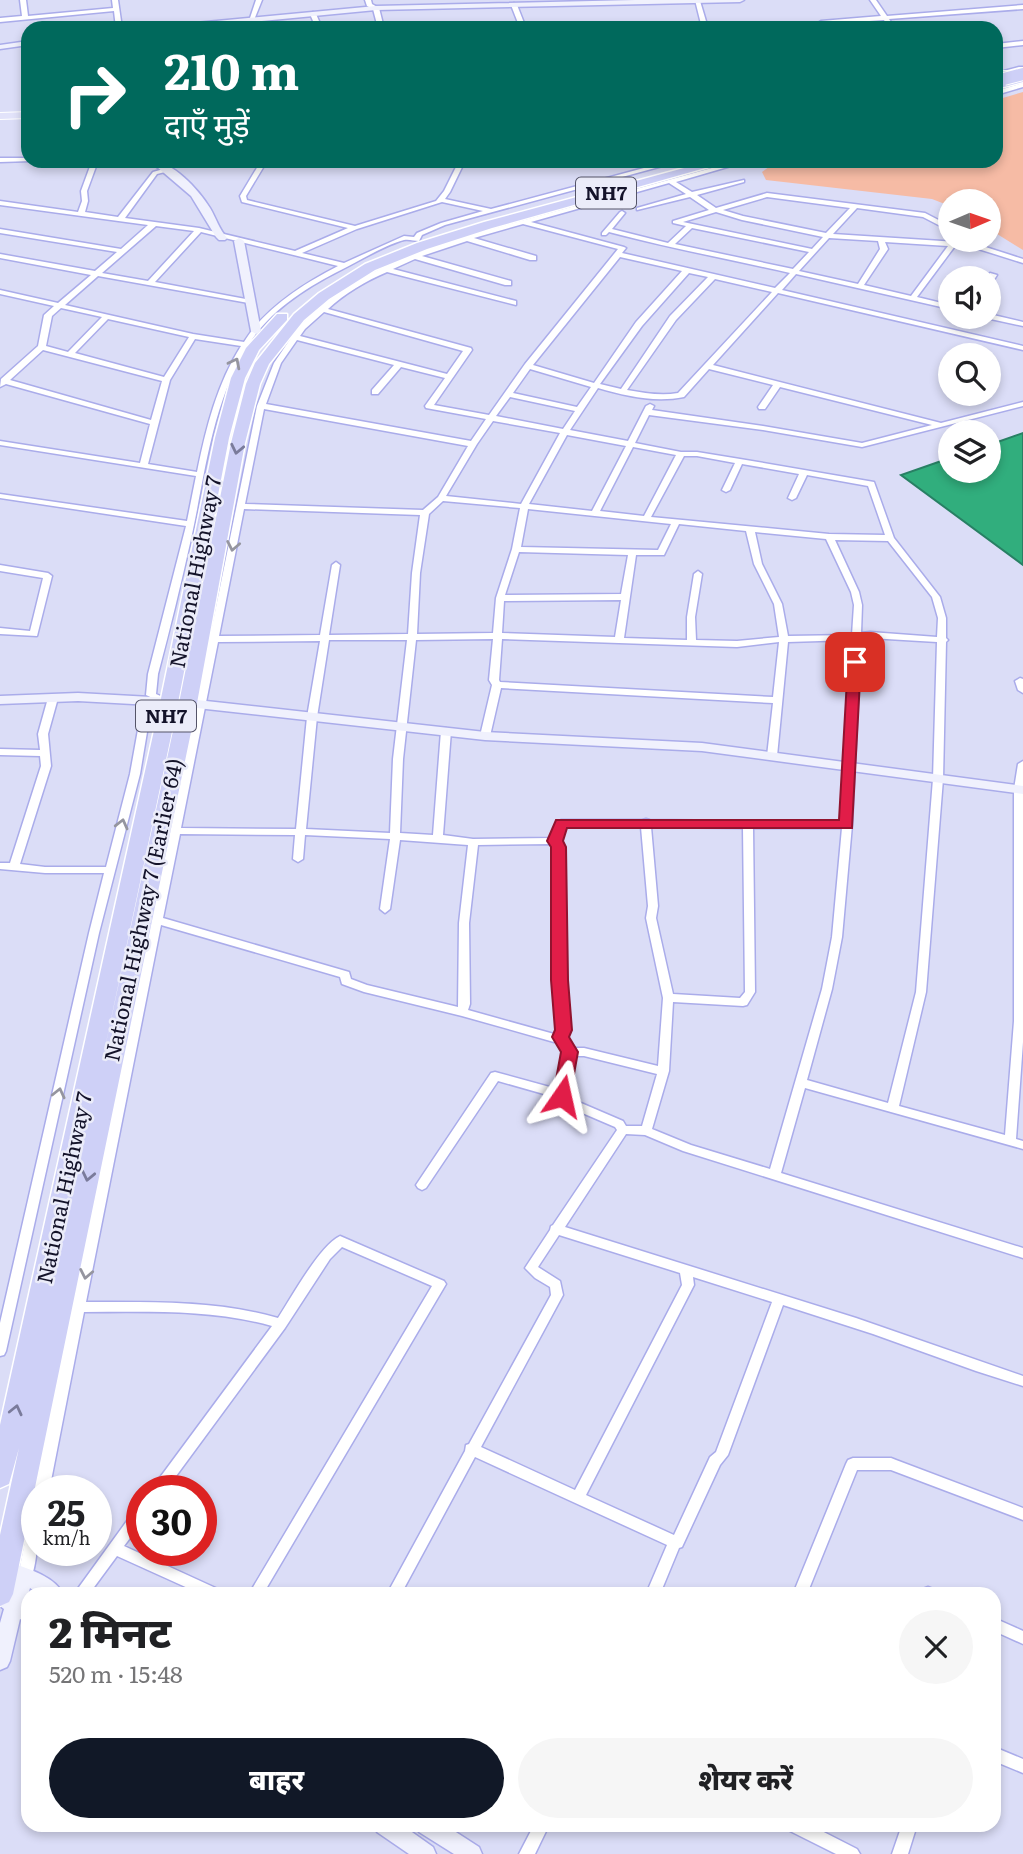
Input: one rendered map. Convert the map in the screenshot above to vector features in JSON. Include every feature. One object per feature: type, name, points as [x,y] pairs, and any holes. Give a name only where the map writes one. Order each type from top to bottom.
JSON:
[{"type":"highway","points":[[1003,76],[1023,72]]},
{"type":"highway","name":"National Highway 7","points":[[0,1477],[186,704],[222,438],[238,378],[253,348],[301,300],[369,260],[415,248],[611,184],[672,168]]},
{"type":"highway","name":"National Highway 7 (Earlier 64)","points":[[11,1602],[10,1571],[168,831],[186,704],[253,384],[269,353],[299,317],[346,281],[370,267],[422,246],[488,225],[698,168]]},
{"type":"main road","points":[[1003,76],[1023,72]]},
{"type":"main road","points":[[0,109],[21,108]]},
{"type":"main road","points":[[0,116],[21,115]]},
{"type":"street","points":[[23,0],[24,17]]},
{"type":"street","points":[[77,0],[78,12]]},
{"type":"street","points":[[115,0],[118,21]]},
{"type":"street","points":[[251,20],[259,0]]},
{"type":"street","points":[[368,0],[369,5],[376,8]]},
{"type":"street","points":[[240,21],[376,8],[491,3],[514,5],[740,0]]},
{"type":"street","points":[[873,0],[888,21]]},
{"type":"street","points":[[697,1],[703,21]]},
{"type":"street","points":[[514,5],[520,21]]},
{"type":"street","points":[[842,21],[1023,7]]},
{"type":"street","points":[[376,8],[379,21]]},
{"type":"street","points":[[0,20],[116,9]]},
{"type":"street","points":[[970,11],[978,21]]},
{"type":"street","points":[[313,14],[316,21]]},
{"type":"street","points":[[1003,45],[1023,43]]},
{"type":"street","points":[[0,47],[21,44]]},
{"type":"street","points":[[1003,91],[1023,85]]},
{"type":"street","points":[[0,160],[21,160]]},
{"type":"street","points":[[81,213],[85,201],[83,191],[92,168]]},
{"type":"street","points":[[164,168],[186,184],[205,208],[215,230],[222,237]]},
{"type":"street","points":[[260,168],[243,196],[244,201],[355,228]]},
{"type":"street","points":[[442,200],[458,168]]},
{"type":"street","points":[[415,248],[419,234],[443,225],[652,168]]},
{"type":"street","points":[[186,704],[213,639],[261,407],[275,366],[283,349],[321,309],[415,248],[464,238],[719,168]]},
{"type":"street","points":[[121,218],[155,173],[167,170]]},
{"type":"street","points":[[670,181],[713,209],[742,218],[828,236],[938,244]]},
{"type":"street","points":[[639,209],[742,181]]},
{"type":"street","points":[[813,251],[675,222],[767,195],[925,215],[938,222]]},
{"type":"street","points":[[296,253],[355,228],[442,200],[490,211]]},
{"type":"street","points":[[0,204],[199,230],[344,265]]},
{"type":"street","points":[[528,366],[596,385],[654,397],[681,395],[855,205]]},
{"type":"street","points":[[598,241],[622,213]]},
{"type":"street","points":[[385,909],[394,836],[398,759],[404,726],[416,573],[425,513],[442,498],[473,444],[528,366],[622,248],[523,222]]},
{"type":"street","points":[[2,383],[42,348],[46,317],[154,224]]},
{"type":"street","points":[[669,245],[690,226]]},
{"type":"street","points":[[149,284],[199,230]]},
{"type":"street","points":[[608,230],[938,304]]},
{"type":"street","points":[[0,231],[122,251]]},
{"type":"street","points":[[186,704],[151,695],[153,674],[216,412],[232,369],[245,344],[270,314],[287,302],[344,265],[406,237],[415,248],[508,283]]},
{"type":"street","points":[[464,238],[533,258]]},
{"type":"street","points":[[859,287],[884,249],[881,240]]},
{"type":"street","points":[[240,241],[256,331]]},
{"type":"street","points":[[913,298],[947,252]]},
{"type":"street","points":[[998,252],[1023,261]]},
{"type":"street","points":[[618,254],[1023,348]]},
{"type":"street","points":[[0,256],[251,302]]},
{"type":"street","points":[[385,269],[513,303]]},
{"type":"street","points":[[485,736],[497,685],[494,680],[500,598],[516,549],[525,507],[565,433],[596,385],[639,324],[687,270]]},
{"type":"street","points":[[623,391],[673,318],[713,276]]},
{"type":"street","points":[[0,292],[193,336],[245,344]]},
{"type":"street","points":[[321,309],[468,351],[429,406],[630,446],[740,461],[871,484],[890,538],[936,597],[942,618],[943,640],[938,779],[921,992],[893,1107]]},
{"type":"street","points":[[69,355],[106,317]]},
{"type":"street","points":[[1001,319],[1023,324]]},
{"type":"street","points":[[143,466],[166,380],[193,336]]},
{"type":"street","points":[[294,337],[449,377]]},
{"type":"street","points":[[42,348],[166,380]]},
{"type":"street","points":[[375,392],[399,364]]},
{"type":"street","points":[[707,366],[938,423]]},
{"type":"street","points":[[2,383],[155,424]]},
{"type":"street","points":[[762,407],[778,384]]},
{"type":"street","points":[[508,394],[580,410]]},
{"type":"street","points":[[595,513],[654,397]]},
{"type":"street","points":[[957,420],[1023,404]]},
{"type":"street","points":[[261,407],[473,444]]},
{"type":"street","points":[[647,412],[862,445],[938,425]]},
{"type":"street","points":[[0,443],[202,475]]},
{"type":"street","points":[[646,519],[681,454]]},
{"type":"street","points":[[726,490],[740,461]]},
{"type":"street","points":[[792,498],[804,472]]},
{"type":"street","points":[[0,496],[190,524]]},
{"type":"street","points":[[442,498],[829,537],[890,538]]},
{"type":"street","points":[[241,506],[425,513]]},
{"type":"street","points":[[516,549],[661,553],[676,522]]},
{"type":"street","points":[[750,529],[758,564],[778,604],[784,639],[772,756]]},
{"type":"street","points":[[775,1173],[827,989],[837,937],[858,605],[855,592],[829,537]]},
{"type":"street","points":[[619,639],[632,554]]},
{"type":"street","points":[[298,859],[312,717],[336,565]]},
{"type":"street","points":[[0,568],[48,576],[34,634],[0,631]]},
{"type":"street","points":[[692,643],[691,617],[698,574]]},
{"type":"street","points":[[500,598],[624,597]]},
{"type":"street","points":[[213,639],[498,636],[737,644],[856,636],[943,640]]},
{"type":"street","points":[[497,685],[776,699]]},
{"type":"street","points":[[14,866],[46,766],[43,734],[53,698]]},
{"type":"street","points":[[0,700],[53,698],[186,704],[485,736],[702,747],[1021,790]]},
{"type":"street","points":[[0,1351],[110,870],[135,774],[146,713],[186,704]]},
{"type":"street","points":[[438,838],[446,731]]},
{"type":"street","points":[[0,752],[45,753]]},
{"type":"street","points":[[1010,1141],[1019,1021],[1023,764]]},
{"type":"street","points":[[646,822],[653,906],[651,918],[667,998],[663,1071],[646,1131]]},
{"type":"street","points":[[562,1096],[570,1052],[561,1037],[563,1030],[559,980],[558,847],[555,841],[561,823],[846,825]]},
{"type":"street","points":[[667,998],[743,1002],[750,992],[748,823]]},
{"type":"street","points":[[45,1475],[156,920],[168,831],[302,832],[473,842],[555,841]]},
{"type":"street","points":[[462,1012],[465,1004],[464,923],[473,842]]},
{"type":"street","points":[[0,866],[45,870],[110,870]]},
{"type":"street","points":[[156,920],[233,945],[316,965],[345,975],[346,981],[364,988],[554,1038],[561,1037]]},
{"type":"street","points":[[570,1052],[584,1052],[663,1071]]},
{"type":"street","points":[[422,1185],[495,1076],[562,1096],[570,1103],[619,1124],[623,1130]]},
{"type":"street","points":[[800,1082],[1023,1145]]},
{"type":"street","points":[[623,1130],[646,1131],[687,1148],[775,1173],[1023,1253]]},
{"type":"street","points":[[398,1587],[557,1295],[556,1284],[531,1268],[623,1130]]},
{"type":"street","points":[[555,1229],[686,1273],[857,1323],[984,1370],[1023,1381]]},
{"type":"street","points":[[169,1475],[281,1324],[326,1256],[340,1241],[440,1284],[260,1587]]},
{"type":"street","points":[[579,1497],[688,1284],[686,1273]]},
{"type":"street","points":[[656,1587],[674,1544],[677,1543],[715,1461],[721,1455],[778,1301]]},
{"type":"street","points":[[80,1307],[225,1310],[251,1314],[281,1324]]},
{"type":"street","points":[[471,1449],[677,1543]]},
{"type":"street","points":[[803,1587],[853,1464],[891,1464],[1023,1514]]},
{"type":"street","points":[[86,1587],[126,1532]]},
{"type":"street","points":[[114,1548],[200,1587]]},
{"type":"street","points":[[21,1549],[10,1571],[41,1587]]},
{"type":"street","points":[[0,1661],[11,1602]]},
{"type":"street","points":[[1001,1627],[1023,1638]]},
{"type":"street","points":[[1001,1757],[1023,1766]]},
{"type":"street","points":[[394,1832],[424,1853]]},
{"type":"street","points":[[437,1832],[472,1854]]},
{"type":"street","points":[[527,1854],[538,1832]]},
{"type":"street","points":[[807,1832],[852,1854]]},
{"type":"street","points":[[900,1854],[908,1832]]},
{"type":"shaded area","points":[[1023,92],[1023,250],[1001,236],[1001,189],[938,189],[938,201],[766,180],[762,172],[767,168],[1003,168],[1003,98]]},
{"type":"shaded area","points":[[1023,433],[1023,565],[901,475],[938,462],[938,483],[1001,483],[1001,441]]},
{"type":"route","points":[[562,1096],[570,1052],[561,1037],[563,1030],[559,980],[558,847],[555,841],[561,823],[846,825],[855,662]]}]
